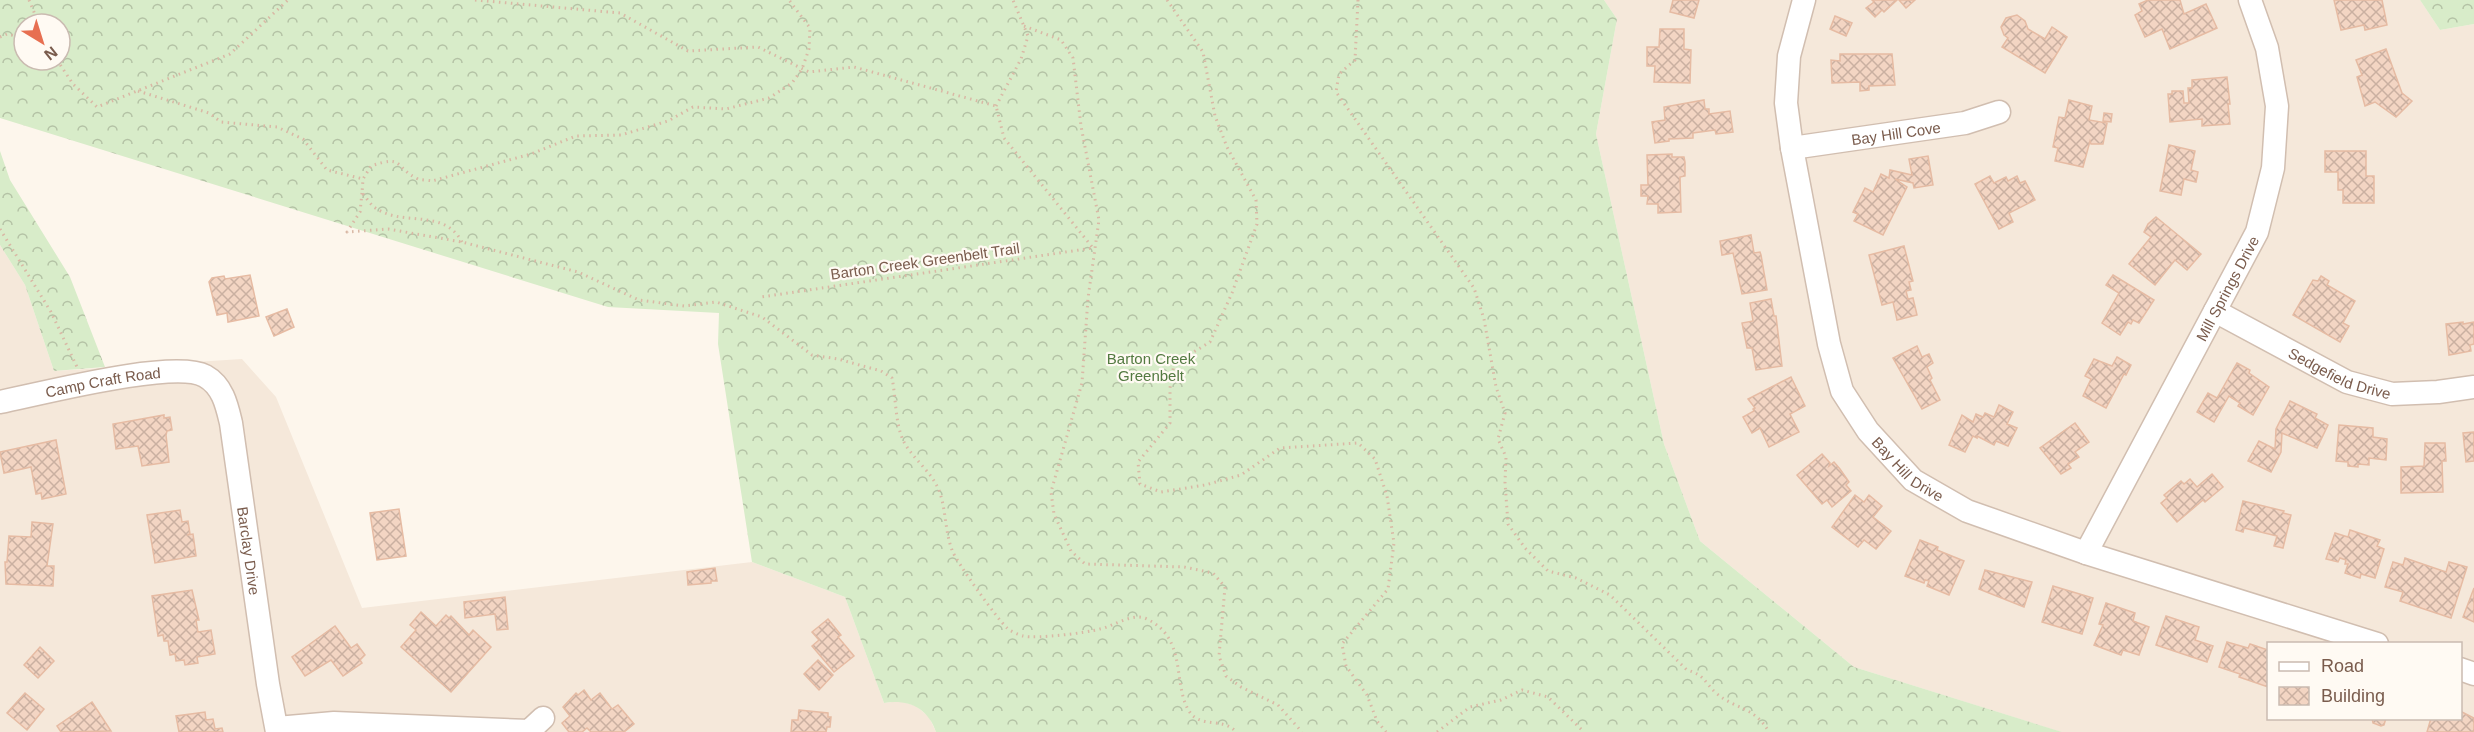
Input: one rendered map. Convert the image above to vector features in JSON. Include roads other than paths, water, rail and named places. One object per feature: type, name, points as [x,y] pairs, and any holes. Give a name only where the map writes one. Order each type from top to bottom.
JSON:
[{"type":"street","name":"Bay Hill Drive","points":[[1804,0],[1789,56],[1786,103],[1792,148],[1829,344],[1842,391],[1868,431],[1913,480],[1967,511],[2086,553],[2371,642]]},
{"type":"street","name":"Mill Springs Drive","points":[[2086,553],[2257,232],[2273,168],[2277,106],[2267,48],[2250,0]]},
{"type":"street","name":"Bay Hill Cove","points":[[1792,148],[1965,123],[1999,112]]},
{"type":"street","name":"Sedgefield Drive","points":[[2215,311],[2348,382],[2392,394],[2438,392],[2474,387]]},
{"type":"street","name":"Camp Craft Road","points":[[0,402],[147,373],[187,371],[207,377]]},
{"type":"street","name":"Barclay Drive","points":[[207,377],[218,387],[225,399],[231,423],[268,684],[277,730]]},
{"type":"street","points":[[277,730],[334,723],[529,731],[543,718]]},
{"type":"park label","name":"Barton Creek Greenbelt","points":[[1151,366]]}]
